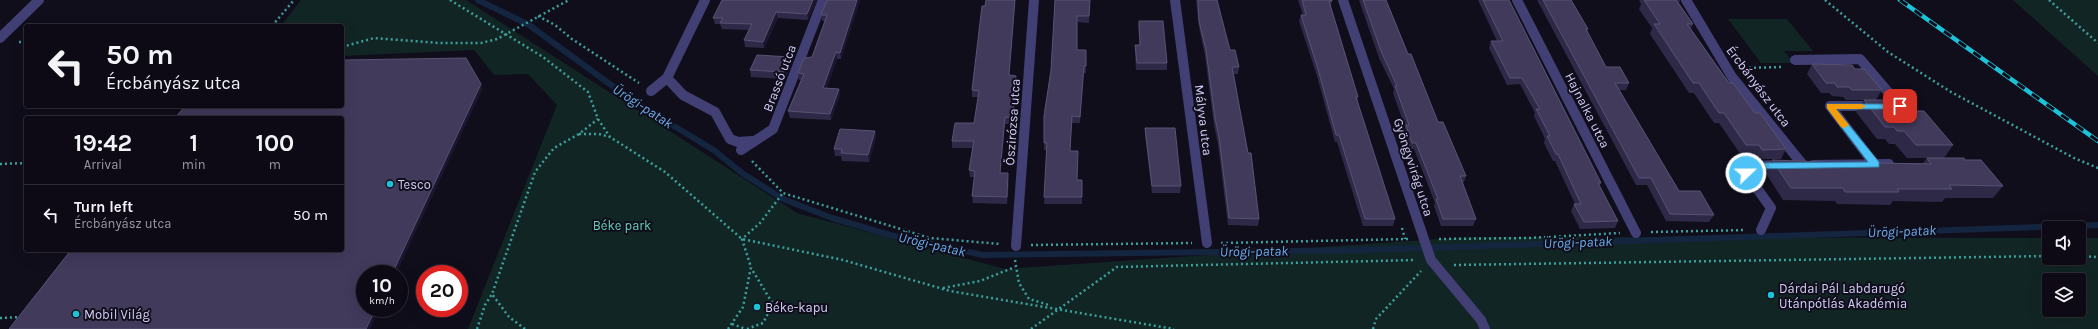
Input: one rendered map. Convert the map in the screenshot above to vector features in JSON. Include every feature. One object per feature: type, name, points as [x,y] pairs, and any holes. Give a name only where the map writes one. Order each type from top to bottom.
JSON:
[{"type":"street","points":[[0,38],[39,0]]},
{"type":"street","points":[[651,91],[667,78],[705,0]]},
{"type":"street","name":"Brassó utca","points":[[741,150],[773,129],[823,0]]},
{"type":"street","name":"Őszirózsa utca","points":[[1016,246],[1034,0]]},
{"type":"street","name":"Mályva utca","points":[[1175,0],[1207,243]]},
{"type":"street","name":"Gyöngyvirág utca","points":[[1343,0],[1431,260],[1481,320],[1485,329]]},
{"type":"street","name":"Hajnalka utca","points":[[1516,0],[1636,233]]},
{"type":"street","name":"Ércbányász utca","points":[[1686,0],[1726,68],[1803,165]]},
{"type":"street","points":[[1797,60],[1860,59],[1900,106],[1830,106],[1875,165]]},
{"type":"street","points":[[667,78],[672,88],[685,98],[716,113],[723,122],[726,132],[731,140],[740,143],[756,141]]},
{"type":"street","points":[[1761,230],[1771,208],[1746,173],[1753,166],[1902,164]]},
{"type":"path","points":[[274,24],[294,0]]},
{"type":"path","points":[[450,0],[542,57],[588,92],[598,119],[610,137]]},
{"type":"path","points":[[344,46],[374,38],[465,45],[497,39],[569,0]]},
{"type":"path","points":[[1825,0],[1888,52],[1950,92],[2074,158],[2098,168]]},
{"type":"path","points":[[2049,0],[2098,43]]},
{"type":"path","points":[[538,16],[555,25],[572,39],[651,91]]},
{"type":"path","points":[[1726,68],[1800,67],[1797,60]]},
{"type":"path","points":[[1771,63],[1774,68]]},
{"type":"path","points":[[477,329],[485,305],[492,294],[506,250],[535,172],[554,148],[579,134],[598,119]]},
{"type":"path","points":[[579,134],[599,134],[610,137],[665,172],[742,239],[843,260],[940,288],[1174,329]]},
{"type":"path","points":[[741,150],[783,193],[930,238],[1016,246]]},
{"type":"path","points":[[0,164],[24,164]]},
{"type":"path","points":[[742,239],[760,222],[783,193]]},
{"type":"path","points":[[1435,238],[1529,238],[1636,233],[1761,230]]},
{"type":"path","points":[[732,324],[746,329],[763,323],[774,304],[751,267],[742,239]]},
{"type":"path","points":[[1444,274],[1456,263],[2042,256]]},
{"type":"path","points":[[2086,256],[2098,257]]},
{"type":"path","points":[[1031,329],[1058,308],[1117,267],[1431,260]]},
{"type":"path","points":[[1373,329],[1376,319],[1431,260]]},
{"type":"path","points":[[728,329],[743,307],[751,267]]},
{"type":"path","points":[[940,288],[952,287],[997,276],[1015,267],[1019,283],[1029,299],[1058,308]]},
{"type":"path","points":[[492,294],[509,317],[525,329]]},
{"type":"path","points":[[0,318],[24,316]]},
{"type":"green space","name":"Béke park","points":[[301,0],[466,0],[797,213],[1005,269],[1469,237],[2042,238],[2042,265],[2086,265],[2086,238],[2098,238],[2098,329],[468,329],[557,105],[528,74],[494,75],[474,50],[344,56],[344,24],[283,24]]},
{"type":"green space","points":[[2013,0],[2098,0],[2098,76]]},
{"type":"green space","points":[[1728,19],[1787,19],[1813,51],[1784,51],[1793,63],[1761,63]]},
{"type":"building","points":[[722,0],[813,0],[807,14],[776,12],[763,42],[744,40],[752,24],[720,23],[723,18],[713,18]]},
{"type":"building","points":[[827,0],[857,0],[840,53],[836,52],[823,88],[839,89],[830,114],[788,111],[804,74],[798,73],[804,58],[812,57],[827,15],[821,15]]},
{"type":"building","points":[[986,0],[1015,0],[1009,75],[1016,76],[1014,100],[1012,118],[1005,117],[1000,173],[1008,173],[1007,197],[972,196],[975,171],[969,170],[974,141],[952,141],[955,123],[974,123],[979,91],[972,90],[982,6],[985,6]]},
{"type":"building","points":[[1055,0],[1090,0],[1089,16],[1077,16],[1077,50],[1086,50],[1086,66],[1084,66],[1080,117],[1072,116],[1070,151],[1078,151],[1077,180],[1082,180],[1082,197],[1044,197],[1047,143],[1044,143],[1044,116],[1051,70]]},
{"type":"building","points":[[1198,0],[1217,0],[1230,50],[1235,50],[1239,67],[1232,67],[1248,153],[1251,153],[1259,219],[1229,218],[1206,50],[1199,21]]},
{"type":"building","points":[[1302,0],[1332,0],[1329,1],[1358,97],[1356,97],[1395,219],[1365,219],[1339,135],[1336,135],[1301,15],[1306,15]]},
{"type":"building","points":[[1363,0],[1386,0],[1408,54],[1411,54],[1438,122],[1443,122],[1466,176],[1460,176],[1476,219],[1443,219],[1436,199],[1438,199],[1416,143],[1412,143],[1406,125],[1409,125],[1395,86],[1397,86],[1381,51]]},
{"type":"building","points":[[1483,0],[1509,0],[1601,183],[1598,183],[1618,221],[1584,222],[1574,204],[1581,204],[1558,154],[1556,154],[1547,136],[1550,136],[1536,109],[1540,109],[1522,78],[1510,78],[1491,41],[1503,41]]},
{"type":"building","points":[[1543,0],[1571,0],[1588,29],[1586,29],[1606,67],[1620,67],[1629,83],[1615,83],[1679,191],[1700,191],[1714,215],[1670,214],[1651,178],[1639,178]]},
{"type":"building","points":[[1644,0],[1676,0],[1693,24],[1687,24],[1729,83],[1733,83],[1755,113],[1760,113],[1786,149],[1762,150],[1759,145],[1746,145],[1724,113],[1719,113],[1699,83],[1693,83],[1654,24],[1660,24]]},
{"type":"building","points":[[1139,21],[1163,21],[1167,63],[1137,63],[1135,45],[1140,45]]},
{"type":"building","points":[[757,55],[790,57],[784,72],[750,70]]},
{"type":"building","name":"Tesco","points":[[466,58],[481,84],[396,265],[356,265],[356,317],[372,317],[366,329],[9,329],[69,252],[344,252],[344,116],[177,116],[183,108],[344,108],[344,60]]},
{"type":"building","points":[[1812,64],[1852,65],[1855,69],[1864,69],[1882,90],[1852,90],[1849,87],[1837,87],[1835,83],[1826,83]]},
{"type":"building","points":[[1864,100],[1895,100],[1900,106],[1911,107],[1914,111],[1924,111],[1953,145],[1916,145],[1904,131],[1897,131],[1894,127],[1885,127]]},
{"type":"building","points":[[1145,128],[1175,128],[1181,186],[1152,186]]},
{"type":"building","points":[[840,129],[875,131],[868,155],[841,153],[842,149],[834,149]]},
{"type":"building","points":[[1927,158],[1964,158],[1965,160],[1981,160],[2003,186],[1949,185],[1952,189],[1897,189],[1899,192],[1845,192],[1843,188],[1791,188],[1772,160],[1824,162],[1827,165],[1879,166],[1877,163],[1931,164]]},
{"type":"waterway","name":"Ürögi-patak","points":[[478,0],[529,25],[633,101],[715,151],[742,173],[783,199],[832,218],[890,235],[983,255],[1363,250],[2098,225]]},
{"type":"railway","points":[[1900,0],[2098,141]]},
{"type":"slow traffic","points":[[1844,125],[1830,106],[1861,106]]},
{"type":"place","name":"Tesco","points":[[390,184]]},
{"type":"place","name":"Dárdai Pál Labdarugó Utánpótlás Akadémia","points":[[1771,295]]},
{"type":"place","name":"Béke-kapu","points":[[757,307]]},
{"type":"place","name":"Mobil Világ","points":[[76,314]]},
{"type":"route","points":[[1746,173],[1753,166],[1875,165],[1830,106],[1900,106]]}]
